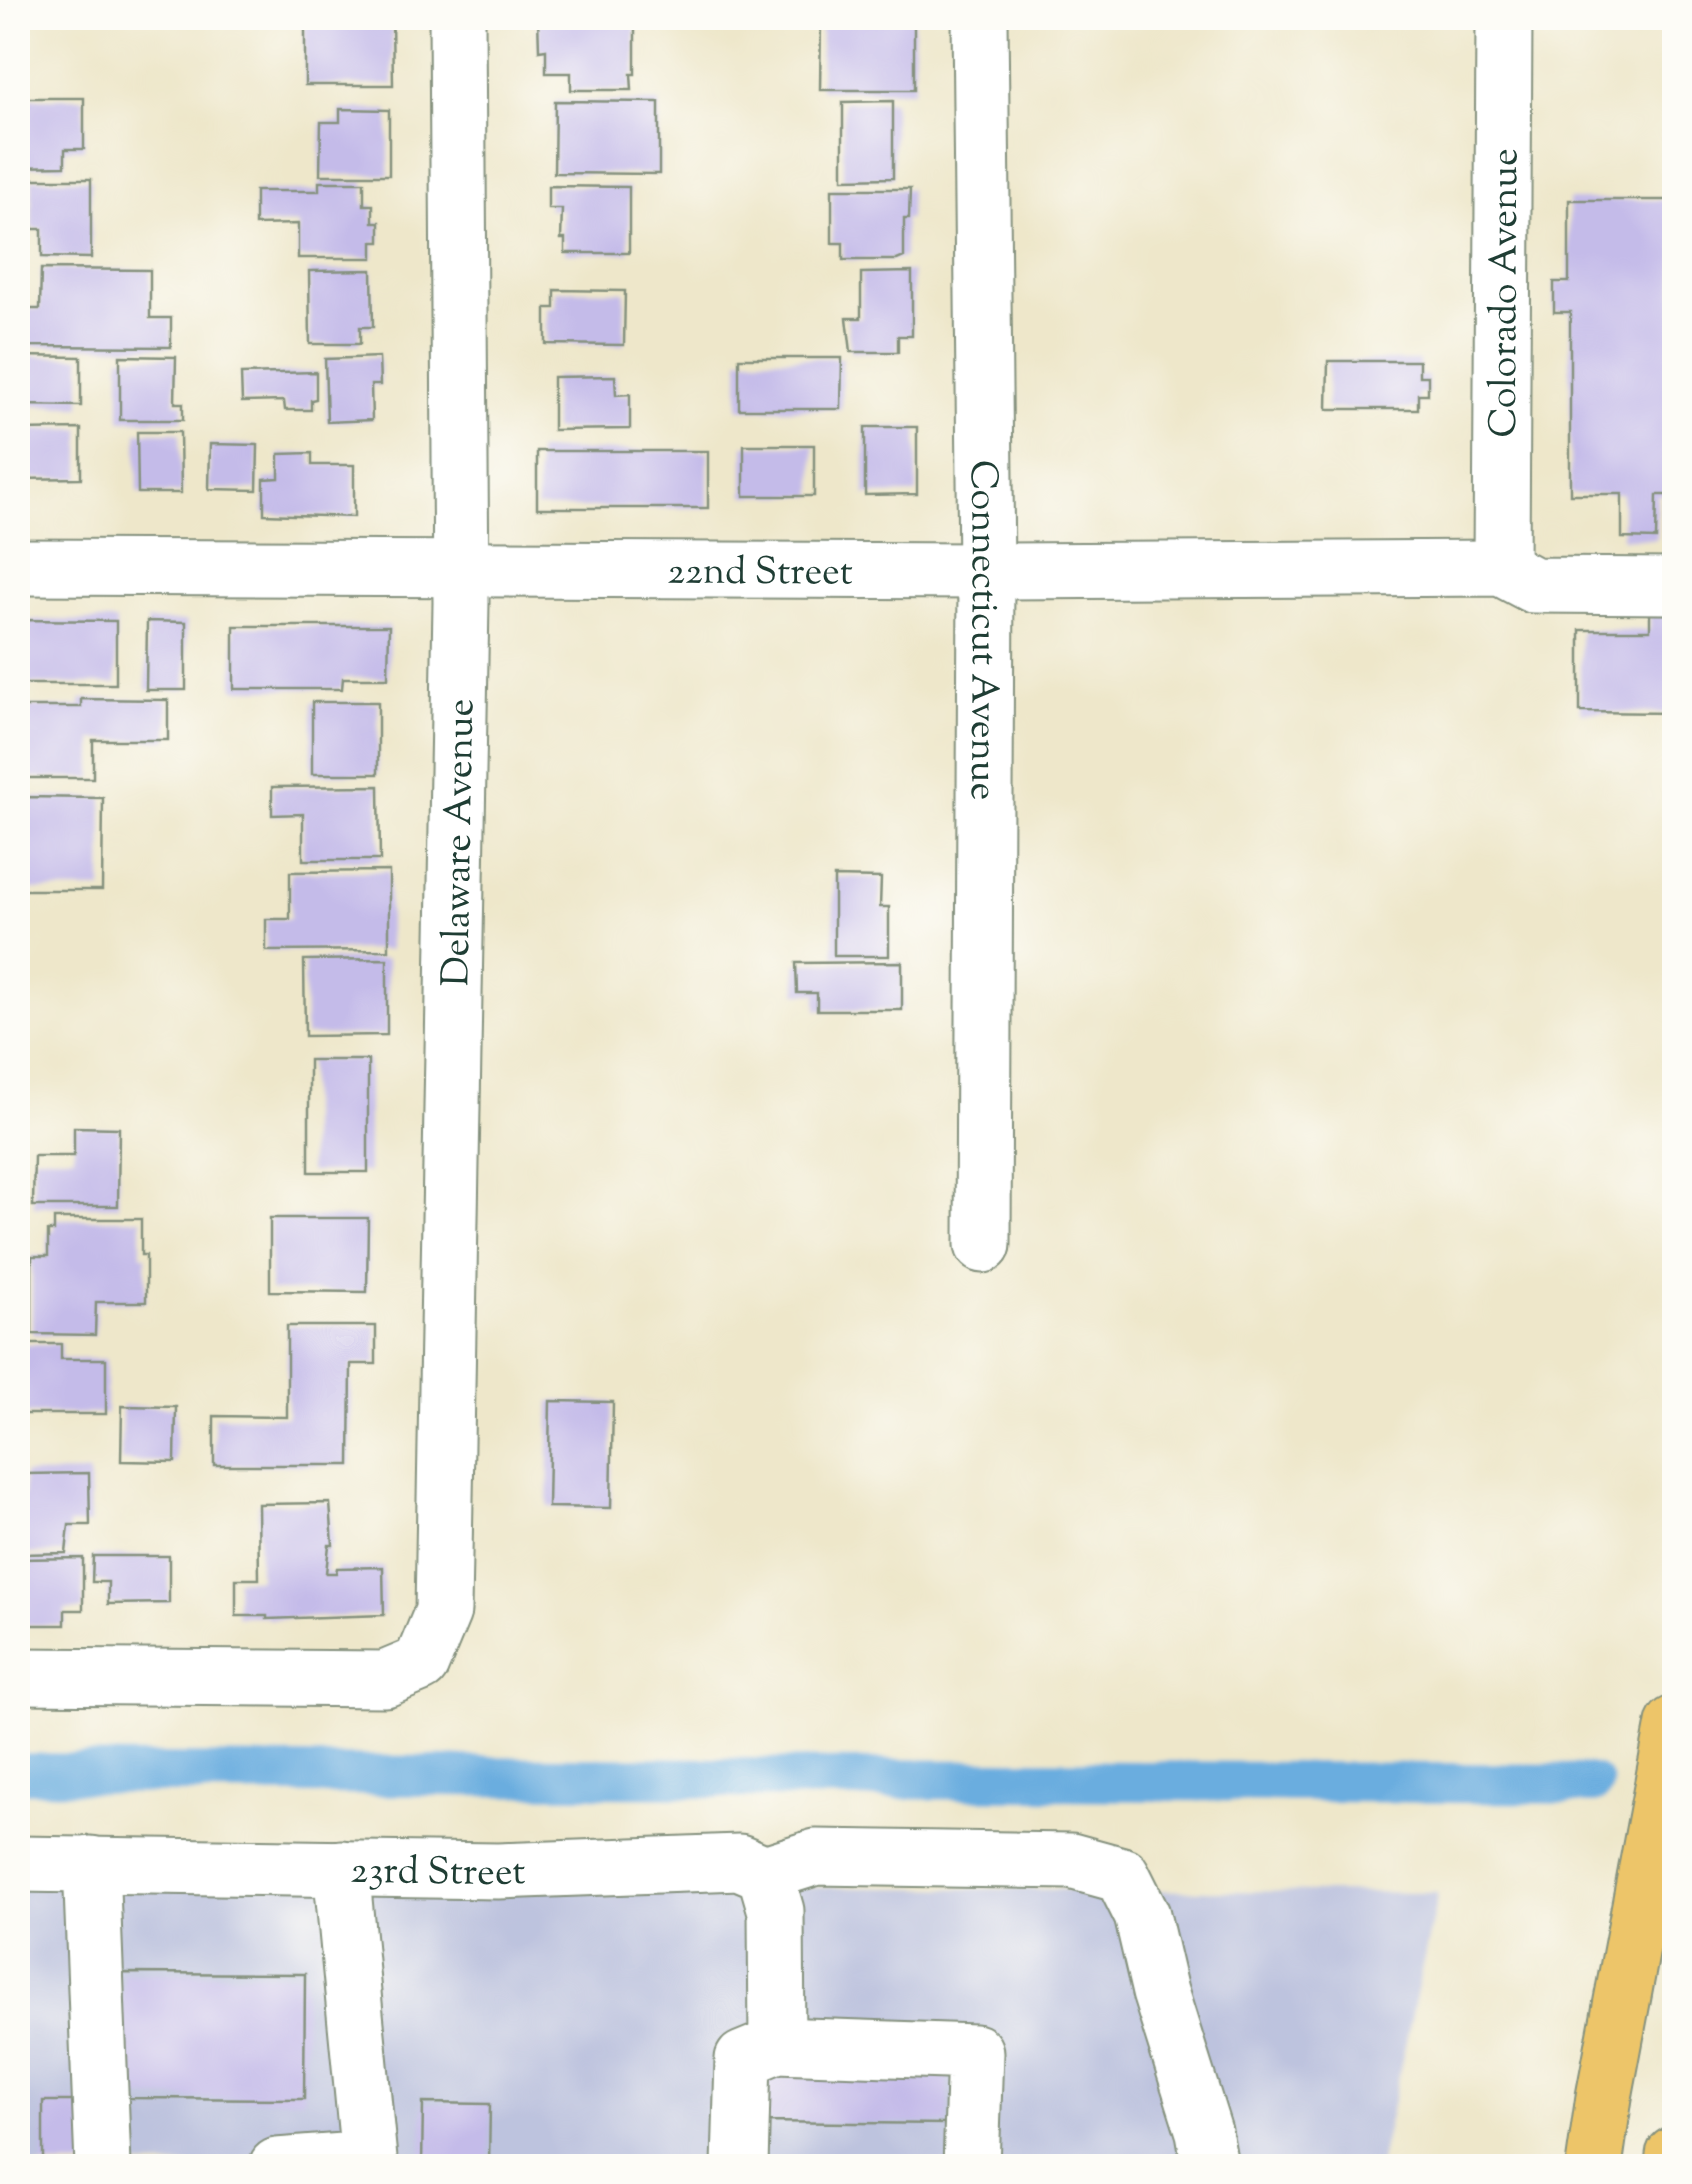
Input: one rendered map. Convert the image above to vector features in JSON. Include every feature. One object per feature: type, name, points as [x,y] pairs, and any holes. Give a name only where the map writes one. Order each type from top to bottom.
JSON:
[{"type":"main road","points":[[1594,2166],[1674,1724]]},
{"type":"main road","points":[[1672,2166],[1674,2155]]},
{"type":"street","name":"Delaware Avenue","points":[[18,1676],[385,1679],[421,1664],[443,1612],[462,568],[458,18]]},
{"type":"street","name":"Connecticut Avenue","points":[[980,18],[986,571],[983,1246]]},
{"type":"street","name":"Colorado Avenue","points":[[1502,568],[1504,18]]},
{"type":"street","name":"22nd Street","points":[[18,567],[986,571],[1502,568]]},
{"type":"street","points":[[1502,568],[1533,586],[1674,586]]},
{"type":"street","points":[[777,2045],[776,1911],[765,1874],[816,1857],[1071,1861],[1122,1876],[1142,1915],[1160,1992],[1204,2132],[1210,2166]]},
{"type":"street","name":"23rd Street","points":[[18,1864],[498,1871],[739,1862],[765,1874]]},
{"type":"street","points":[[90,1864],[103,2166]]},
{"type":"street","points":[[277,2166],[369,2158],[341,1868]]},
{"type":"street","points":[[740,2166],[743,2059],[777,2045],[975,2052],[971,2166]]},
{"type":"shaded area","points":[[18,1880],[1438,1893],[1379,2166],[18,2166]]},
{"type":"building","points":[[538,18],[635,18],[632,90],[571,90],[571,73],[546,73],[546,49],[539,50]]},
{"type":"building","points":[[821,18],[914,18],[914,90],[820,90]]},
{"type":"building","points":[[392,19],[393,85],[305,85],[305,20]]},
{"type":"building","points":[[18,98],[84,98],[84,149],[65,149],[65,166],[18,167]]},
{"type":"building","points":[[555,101],[659,102],[659,174],[554,173]]},
{"type":"building","points":[[893,101],[893,178],[843,179],[843,102]]},
{"type":"building","points":[[340,109],[389,110],[389,175],[320,175],[321,122],[340,122]]},
{"type":"building","points":[[32,179],[91,179],[91,258],[42,257],[42,229],[32,229]]},
{"type":"building","points":[[319,182],[364,182],[364,205],[373,205],[373,222],[380,222],[380,242],[373,242],[373,258],[298,258],[298,224],[255,225],[255,191],[319,191]]},
{"type":"building","points":[[548,186],[629,187],[629,253],[565,253],[565,239],[561,239],[562,209],[548,209]]},
{"type":"building","points":[[832,189],[910,189],[909,219],[904,219],[904,257],[843,260],[843,243],[832,243]]},
{"type":"building","points":[[1569,200],[1674,200],[1674,495],[1657,495],[1656,539],[1622,538],[1622,494],[1570,494],[1570,312],[1554,312],[1554,282],[1569,282]]},
{"type":"building","points":[[41,269],[150,270],[150,318],[171,318],[171,347],[24,346],[24,309],[40,309]]},
{"type":"building","points":[[372,270],[373,327],[360,327],[360,344],[310,344],[309,271]]},
{"type":"building","points":[[912,272],[912,336],[898,336],[898,352],[851,352],[847,318],[861,318],[861,273]]},
{"type":"building","points":[[555,290],[625,291],[624,345],[546,344],[546,308],[555,308]]},
{"type":"building","points":[[20,356],[81,357],[81,406],[20,405]]},
{"type":"building","points":[[120,356],[176,357],[175,403],[183,403],[183,420],[120,420]]},
{"type":"building","points":[[379,357],[380,385],[371,385],[372,420],[327,422],[325,359]]},
{"type":"building","points":[[739,358],[842,358],[841,409],[739,409]]},
{"type":"building","points":[[1328,361],[1419,361],[1419,376],[1428,376],[1428,394],[1418,394],[1418,409],[1327,409]]},
{"type":"building","points":[[316,372],[316,399],[311,400],[311,410],[285,410],[284,401],[242,402],[241,374]]},
{"type":"building","points":[[615,376],[616,395],[630,394],[630,429],[553,430],[553,377]]},
{"type":"building","points":[[865,427],[917,427],[917,494],[865,495]]},
{"type":"building","points":[[81,429],[81,478],[18,479],[18,430]]},
{"type":"building","points":[[137,432],[180,432],[181,493],[138,493]]},
{"type":"building","points":[[210,444],[258,445],[257,490],[209,489]]},
{"type":"building","points":[[744,445],[814,445],[814,496],[744,496]]},
{"type":"building","points":[[537,451],[708,451],[708,508],[537,508]]},
{"type":"building","points":[[312,453],[312,465],[354,465],[354,517],[264,514],[264,479],[279,478],[279,454]]},
{"type":"building","points":[[1650,614],[1674,614],[1674,713],[1580,712],[1580,630],[1650,630]]},
{"type":"building","points":[[18,620],[116,621],[116,684],[18,684]]},
{"type":"building","points":[[147,621],[186,622],[186,690],[146,690]]},
{"type":"building","points":[[234,626],[389,626],[388,678],[343,678],[342,689],[234,689]]},
{"type":"building","points":[[81,699],[168,700],[168,740],[93,740],[93,778],[22,778],[22,707],[81,707]]},
{"type":"building","points":[[312,702],[378,702],[378,774],[312,774]]},
{"type":"building","points":[[379,786],[380,860],[303,860],[303,814],[272,815],[272,787]]},
{"type":"building","points":[[20,797],[103,798],[102,890],[19,890]]},
{"type":"building","points":[[389,871],[389,950],[266,951],[266,919],[290,919],[290,872]]},
{"type":"building","points":[[834,877],[881,878],[880,907],[889,907],[889,956],[834,956]]},
{"type":"building","points":[[387,959],[387,1035],[305,1036],[304,960]]},
{"type":"building","points":[[902,962],[902,1010],[817,1010],[817,993],[797,993],[796,963]]},
{"type":"building","points":[[309,1060],[368,1060],[368,1172],[309,1172]]},
{"type":"building","points":[[74,1127],[119,1128],[118,1206],[33,1206],[34,1156],[74,1156]]},
{"type":"building","points":[[270,1218],[368,1218],[367,1292],[270,1291]]},
{"type":"building","points":[[54,1219],[141,1219],[146,1302],[96,1302],[95,1335],[32,1334],[32,1256],[48,1256],[48,1231],[54,1231]]},
{"type":"building","points":[[287,1326],[376,1326],[376,1364],[351,1364],[350,1465],[214,1465],[214,1416],[287,1417]]},
{"type":"building","points":[[18,1344],[61,1344],[61,1359],[106,1359],[106,1414],[18,1414]]},
{"type":"building","points":[[550,1401],[613,1402],[611,1508],[548,1507]]},
{"type":"building","points":[[122,1406],[176,1407],[175,1462],[121,1461]]},
{"type":"building","points":[[89,1473],[90,1525],[69,1525],[66,1553],[22,1554],[18,1495],[24,1495],[24,1474]]},
{"type":"building","points":[[330,1503],[333,1545],[329,1545],[326,1573],[336,1573],[337,1568],[383,1567],[384,1615],[267,1619],[236,1616],[236,1579],[259,1579],[258,1504]]},
{"type":"building","points":[[93,1556],[169,1556],[169,1603],[108,1604],[108,1582],[92,1582]]},
{"type":"building","points":[[83,1558],[83,1610],[65,1610],[65,1625],[18,1625],[18,1559]]},
{"type":"building","points":[[123,1973],[305,1974],[304,2099],[122,2098]]},
{"type":"building","points":[[758,2071],[948,2074],[948,2124],[758,2122]]},
{"type":"building","points":[[43,2101],[95,2101],[94,2166],[43,2166]]},
{"type":"building","points":[[423,2103],[490,2104],[489,2166],[422,2166]]},
{"type":"waterway","points":[[18,1773],[1593,1784]]}]
